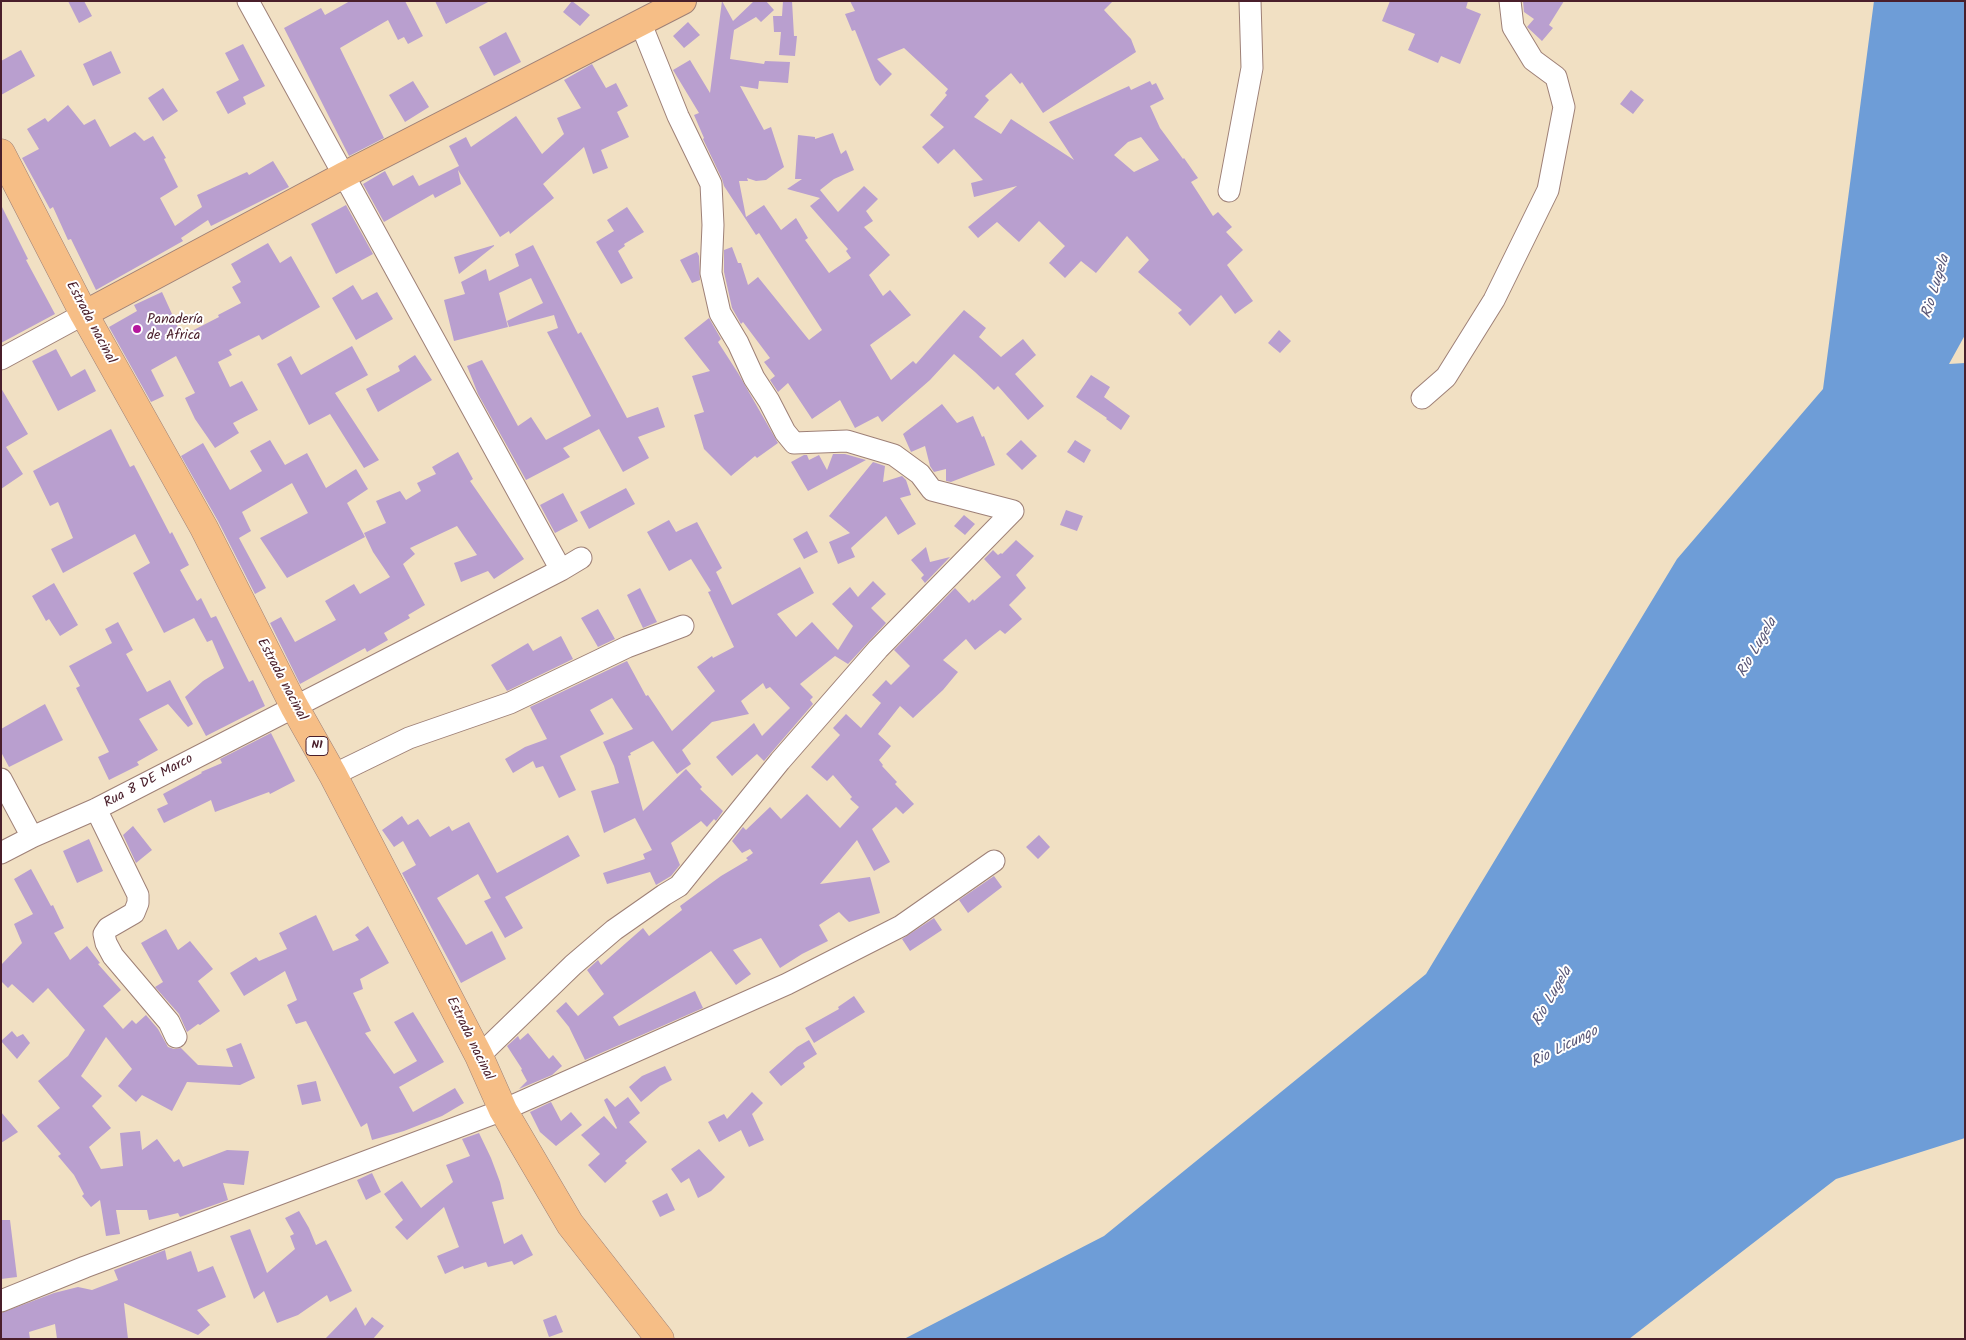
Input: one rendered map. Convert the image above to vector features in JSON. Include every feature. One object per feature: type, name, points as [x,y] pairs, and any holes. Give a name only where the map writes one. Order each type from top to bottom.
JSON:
[{"type":"highway","name":"Estrada nacinal","points":[[1,153],[84,314],[204,528],[294,706],[333,775],[479,1056],[503,1110],[570,1224],[655,1333]]},
{"type":"main road","points":[[84,314],[344,175],[683,1]]},
{"type":"street","points":[[248,1],[561,570]]},
{"type":"street","points":[[1228,191],[1252,68],[1250,1]]},
{"type":"street","points":[[1422,398],[1446,377],[1494,300],[1548,190],[1564,107],[1556,76],[1533,60],[1513,26],[1510,1]]},
{"type":"street","points":[[479,1056],[573,965],[614,930],[679,886],[780,762],[878,649],[1013,511],[932,490],[920,474],[894,455],[847,441],[794,443],[785,432],[770,401],[754,378],[738,343],[720,313],[710,272],[713,225],[711,184],[678,116],[641,24]]},
{"type":"street","points":[[1,359],[84,314]]},
{"type":"street","name":"Rua 8 DE Marco","points":[[1,853],[96,809],[581,558]]},
{"type":"street","points":[[333,775],[409,738],[510,704],[627,647],[683,626]]},
{"type":"street","points":[[1,779],[32,837]]},
{"type":"street","points":[[96,809],[138,895],[138,903],[134,914],[108,928],[104,934],[106,943],[123,969],[170,1022],[176,1037]]},
{"type":"street","points":[[1,1301],[85,1267],[503,1110],[787,984],[901,926],[994,861]]},
{"type":"water","points":[[1874,1],[1965,1],[1965,335],[1949,364],[1965,363],[1965,1138],[1836,1179],[1629,1339],[904,1339],[1104,1236],[1426,974],[1677,559],[1823,389]]},
{"type":"building","points":[[68,1],[84,1],[92,16],[79,23]]},
{"type":"building","points":[[350,1],[405,1],[423,36],[408,44],[404,37],[398,40],[388,20],[340,48],[384,138],[349,156],[284,28],[321,8],[325,15]]},
{"type":"building","points":[[435,1],[490,1],[446,24]]},
{"type":"building","points":[[572,1],[590,15],[580,26],[563,12]]},
{"type":"building","points":[[722,1],[733,21],[754,1],[766,1],[774,10],[761,22],[756,17],[734,30],[730,59],[764,64],[765,61],[790,62],[788,83],[759,81],[758,89],[740,86],[764,130],[771,127],[784,167],[766,180],[756,181],[747,178],[748,181],[739,181],[746,217],[764,205],[781,230],[796,218],[808,238],[805,240],[829,273],[851,258],[846,251],[848,249],[810,206],[820,198],[787,189],[802,179],[795,179],[798,135],[815,137],[815,139],[833,133],[841,154],[846,150],[854,170],[834,179],[820,190],[838,212],[864,186],[878,199],[866,211],[873,221],[864,227],[890,255],[869,275],[883,296],[890,290],[911,315],[870,345],[891,380],[913,361],[916,364],[964,310],[986,328],[979,337],[1001,357],[1023,339],[1036,355],[1015,374],[1044,406],[1028,420],[998,386],[994,390],[954,354],[930,380],[882,422],[878,416],[855,428],[840,400],[812,419],[788,383],[778,392],[770,380],[775,376],[764,362],[770,358],[743,322],[741,324],[732,308],[724,272],[724,250],[732,247],[738,263],[741,263],[748,285],[758,277],[809,340],[822,330],[759,233],[756,235],[724,186],[694,115],[699,113],[673,70],[690,60],[710,93]]},
{"type":"building","points":[[783,1],[792,1],[794,36],[797,36],[795,56],[779,55],[781,32],[774,32],[773,16],[782,16]]},
{"type":"building","points":[[850,1],[1113,1],[1104,10],[1131,39],[1136,52],[1043,113],[1022,82],[1020,84],[1011,73],[985,96],[989,100],[974,117],[1001,134],[1011,119],[1074,160],[1049,122],[1129,86],[1131,90],[1150,81],[1152,85],[1156,83],[1164,99],[1150,106],[1160,128],[1198,178],[1191,182],[1213,216],[1218,212],[1232,227],[1226,232],[1243,250],[1227,265],[1253,301],[1235,314],[1221,295],[1190,326],[1178,313],[1182,310],[1138,272],[1149,260],[1127,236],[1096,273],[1081,261],[1065,278],[1049,263],[1065,246],[1039,221],[1019,242],[997,222],[978,238],[968,227],[1017,186],[974,197],[971,183],[983,180],[954,149],[938,164],[922,147],[944,127],[930,115],[947,95],[945,93],[948,89],[904,48],[877,59],[892,74],[880,86],[875,80],[855,30],[852,31],[845,14],[855,11]],"holes":[[[1141,137],[1159,160],[1134,172],[1114,155],[1128,142]]]},
{"type":"building","points":[[1390,1],[1468,1],[1466,8],[1481,14],[1460,64],[1441,56],[1438,63],[1408,50],[1415,34],[1382,21]]},
{"type":"building","points":[[1523,1],[1564,1],[1549,25],[1553,28],[1542,41],[1527,27],[1534,19],[1524,12]]},
{"type":"building","points":[[688,22],[700,35],[684,48],[673,36]]},
{"type":"building","points":[[506,32],[521,62],[494,76],[479,47]]},
{"type":"building","points":[[243,44],[265,86],[243,97],[246,104],[228,114],[216,92],[239,80],[225,53]]},
{"type":"building","points":[[21,50],[35,76],[1,95],[1,61]]},
{"type":"building","points":[[111,51],[121,73],[93,86],[83,64]]},
{"type":"building","points":[[592,64],[606,88],[616,83],[628,106],[617,112],[629,137],[601,150],[608,168],[593,174],[584,147],[543,184],[554,198],[510,234],[509,231],[500,237],[458,170],[461,184],[435,198],[433,194],[384,222],[363,184],[385,171],[393,186],[413,175],[419,186],[459,166],[449,146],[466,137],[471,147],[516,116],[542,154],[564,134],[557,118],[581,108],[564,80]]},
{"type":"building","points":[[413,81],[429,107],[405,122],[389,95]]},
{"type":"building","points":[[163,88],[178,111],[163,121],[148,98]]},
{"type":"building","points":[[1631,90],[1644,100],[1633,114],[1620,104]]},
{"type":"building","points":[[68,105],[84,125],[95,119],[110,147],[135,132],[144,141],[153,136],[166,158],[164,159],[178,187],[160,198],[175,226],[202,207],[197,195],[247,172],[249,175],[273,161],[289,187],[211,226],[208,220],[181,238],[183,241],[96,290],[71,239],[68,240],[53,207],[50,209],[22,158],[39,149],[27,129],[45,118],[48,122]]},
{"type":"building","points":[[1,205],[28,259],[26,260],[55,314],[1,343]]},
{"type":"building","points":[[346,205],[373,254],[336,274],[311,224]]},
{"type":"building","points":[[627,207],[644,232],[624,244],[625,246],[618,251],[633,278],[621,284],[596,242],[614,231],[607,220]]},
{"type":"building","points":[[268,243],[280,263],[291,256],[320,307],[262,340],[259,335],[229,350],[232,355],[218,362],[230,387],[242,381],[258,410],[233,423],[239,433],[215,448],[195,419],[185,398],[195,393],[176,356],[151,370],[164,396],[151,402],[109,327],[137,311],[134,305],[162,292],[182,336],[219,317],[218,315],[241,303],[232,287],[241,282],[231,264]]},
{"type":"building","points":[[533,245],[578,334],[581,332],[627,418],[658,407],[665,427],[638,437],[649,458],[623,472],[599,429],[563,448],[570,457],[526,480],[478,394],[467,366],[482,360],[518,426],[531,417],[546,440],[591,416],[547,332],[558,328],[554,315],[509,327],[507,321],[543,303],[531,278],[499,293],[508,327],[454,341],[444,300],[465,294],[461,282],[486,269],[489,281],[519,266],[515,254]]},
{"type":"building","points":[[494,246],[459,274],[454,257]]},
{"type":"building","points":[[697,252],[699,256],[700,280],[692,283],[680,260]]},
{"type":"building","points":[[353,285],[362,300],[377,292],[393,319],[356,340],[332,298]]},
{"type":"building","points":[[709,318],[721,339],[718,342],[778,443],[757,458],[755,456],[731,476],[704,449],[694,415],[704,412],[692,376],[710,371],[684,338]]},
{"type":"building","points":[[1279,330],[1291,341],[1280,353],[1268,343]]},
{"type":"building","points":[[352,346],[368,375],[335,393],[379,460],[364,468],[330,414],[309,425],[277,364],[291,356],[301,375]]},
{"type":"building","points":[[56,349],[71,377],[85,369],[96,391],[58,411],[32,361]]},
{"type":"building","points":[[415,355],[432,380],[378,412],[366,389],[400,371],[398,366]]},
{"type":"building","points":[[1091,375],[1110,387],[1104,397],[1130,416],[1121,430],[1076,397]]},
{"type":"building","points":[[1,388],[28,434],[6,447],[23,474],[1,489]]},
{"type":"building","points":[[942,404],[957,423],[973,416],[982,437],[984,436],[995,465],[951,482],[946,481],[946,469],[934,472],[930,466],[925,446],[911,452],[903,434]]},
{"type":"building","points":[[111,429],[130,467],[134,465],[170,534],[172,532],[189,565],[180,570],[197,601],[201,598],[211,618],[216,616],[249,682],[253,680],[265,706],[206,736],[185,697],[203,681],[224,668],[212,640],[207,642],[194,618],[164,633],[133,573],[150,563],[135,534],[63,573],[51,549],[73,538],[58,502],[50,506],[33,471]]},
{"type":"building","points":[[270,440],[285,465],[307,453],[326,488],[356,469],[368,489],[347,503],[365,537],[287,578],[260,538],[308,513],[292,483],[242,512],[251,531],[239,538],[266,588],[255,594],[218,521],[181,456],[203,443],[230,490],[262,471],[250,451]]},
{"type":"building","points":[[1021,440],[1037,456],[1022,470],[1006,454]]},
{"type":"building","points":[[1075,440],[1091,450],[1084,463],[1067,452]]},
{"type":"building","points":[[458,452],[473,479],[470,481],[524,559],[494,579],[488,571],[461,582],[454,563],[477,555],[457,526],[410,548],[415,554],[403,564],[425,605],[408,615],[410,618],[384,633],[388,640],[367,652],[365,648],[300,684],[270,623],[281,617],[295,642],[336,620],[325,601],[354,584],[360,594],[390,577],[373,552],[364,533],[386,523],[376,501],[400,491],[406,500],[421,491],[417,483],[436,474],[432,467]]},
{"type":"building","points":[[833,454],[845,454],[866,460],[808,491],[791,462],[804,455],[807,455],[809,460],[819,455],[827,470]]},
{"type":"building","points":[[873,462],[885,466],[883,482],[902,476],[906,480],[911,495],[900,498],[916,524],[898,535],[886,516],[851,548],[855,557],[838,564],[829,542],[850,533],[829,516]]},
{"type":"building","points":[[626,488],[635,504],[589,529],[580,512]]},
{"type":"building","points":[[563,493],[578,521],[555,533],[540,505]]},
{"type":"building","points":[[1066,510],[1083,516],[1077,531],[1060,525]]},
{"type":"building","points":[[964,515],[975,524],[965,535],[954,526]]},
{"type":"building","points":[[669,520],[676,532],[697,522],[722,568],[716,572],[732,605],[800,567],[814,593],[777,614],[796,637],[812,622],[838,650],[853,626],[832,604],[850,587],[858,597],[873,581],[886,594],[871,608],[886,623],[848,664],[835,656],[800,684],[813,697],[810,700],[813,704],[764,761],[757,754],[732,776],[716,757],[754,723],[762,736],[790,708],[770,687],[766,689],[763,683],[741,701],[749,714],[712,722],[682,750],[691,764],[677,774],[653,741],[630,753],[631,755],[628,756],[643,811],[686,769],[702,787],[700,789],[723,811],[716,821],[714,819],[707,827],[701,821],[671,843],[680,865],[671,876],[656,885],[650,872],[607,884],[603,873],[645,859],[643,854],[652,850],[635,818],[604,833],[591,791],[619,783],[614,766],[603,742],[633,729],[612,698],[590,710],[604,734],[560,756],[576,790],[559,798],[543,766],[536,768],[533,761],[513,773],[505,759],[525,747],[547,739],[530,707],[627,661],[646,696],[648,695],[672,731],[715,691],[697,667],[712,656],[713,658],[734,647],[708,592],[711,591],[691,559],[669,571],[647,532]]},
{"type":"building","points":[[807,531],[818,552],[804,559],[793,539]]},
{"type":"building","points":[[1016,540],[1034,556],[1016,575],[1026,588],[1009,605],[1022,619],[1005,634],[1000,630],[975,650],[966,639],[943,660],[958,672],[943,690],[913,718],[900,706],[878,734],[891,746],[879,760],[882,766],[897,782],[895,784],[914,804],[903,814],[896,807],[872,829],[890,862],[874,871],[857,840],[820,884],[870,877],[880,913],[849,922],[839,912],[819,925],[828,941],[780,968],[761,938],[733,950],[751,974],[736,985],[711,951],[613,1017],[619,1026],[695,991],[703,1008],[585,1060],[569,1027],[556,1011],[566,1002],[578,1016],[604,994],[587,970],[598,960],[601,965],[643,928],[649,936],[682,910],[680,906],[721,876],[748,860],[746,858],[753,853],[750,849],[742,853],[732,841],[743,827],[746,830],[770,807],[781,819],[807,794],[840,828],[859,807],[850,799],[852,797],[833,775],[827,781],[811,767],[840,735],[833,728],[846,714],[861,728],[881,703],[872,695],[886,680],[891,685],[910,666],[894,650],[955,588],[969,603],[973,599],[974,601],[1001,577],[984,559],[993,550],[998,555],[1002,554]]},
{"type":"building","points":[[926,547],[930,562],[950,557],[925,583],[921,578],[924,575],[911,560]]},
{"type":"building","points":[[54,583],[78,625],[60,636],[49,619],[46,621],[32,596]]},
{"type":"building","points":[[640,588],[657,622],[643,628],[627,595]]},
{"type":"building","points":[[598,609],[615,639],[598,647],[581,618]]},
{"type":"building","points":[[118,622],[133,650],[126,654],[147,692],[170,680],[193,724],[188,727],[168,704],[139,719],[158,750],[137,762],[139,765],[109,780],[98,757],[109,752],[76,688],[80,686],[69,666],[112,643],[105,629]]},
{"type":"building","points":[[561,636],[573,659],[507,691],[491,665],[528,643],[533,651]]},
{"type":"building","points":[[45,704],[63,740],[9,767],[1,752],[1,729]]},
{"type":"building","points":[[271,733],[295,781],[270,794],[269,792],[215,812],[211,800],[164,823],[157,809],[168,804],[163,794],[201,772],[222,763],[220,759]]},
{"type":"building","points":[[402,816],[408,825],[418,819],[430,837],[449,826],[452,831],[469,822],[497,873],[568,835],[580,856],[505,897],[523,928],[505,938],[484,901],[491,898],[478,874],[437,898],[466,945],[492,931],[506,959],[461,983],[402,873],[416,865],[403,841],[394,847],[382,830]]},
{"type":"building","points":[[133,826],[152,850],[136,863],[123,835]]},
{"type":"building","points":[[1039,835],[1050,847],[1038,859],[1026,847]]},
{"type":"building","points":[[89,839],[103,871],[77,883],[63,851]]},
{"type":"building","points":[[31,869],[51,906],[53,905],[64,928],[54,933],[70,960],[87,946],[100,963],[98,964],[121,990],[103,1006],[123,1029],[132,1020],[136,1024],[146,1015],[158,1029],[168,1047],[174,1049],[181,1048],[198,1065],[233,1067],[226,1049],[241,1043],[255,1078],[240,1085],[187,1082],[172,1111],[142,1095],[136,1102],[118,1086],[132,1069],[106,1037],[81,1076],[102,1096],[92,1106],[111,1128],[89,1147],[101,1169],[123,1166],[120,1133],[140,1131],[142,1150],[157,1139],[174,1162],[179,1159],[183,1167],[227,1150],[249,1151],[244,1185],[223,1183],[228,1200],[180,1217],[178,1213],[149,1220],[147,1210],[116,1210],[120,1234],[106,1236],[100,1200],[91,1207],[82,1196],[84,1194],[74,1175],[58,1156],[61,1154],[37,1126],[60,1108],[38,1081],[68,1056],[85,1030],[48,988],[33,1003],[12,984],[8,988],[1,981],[1,965],[22,943],[14,924],[33,914],[14,879]]},
{"type":"building","points":[[994,876],[1002,887],[968,913],[959,900]]},
{"type":"building","points":[[316,915],[333,951],[359,940],[355,935],[368,926],[389,963],[360,979],[363,989],[353,993],[371,1031],[365,1033],[394,1074],[417,1061],[394,1022],[413,1012],[444,1062],[399,1087],[413,1112],[455,1088],[464,1103],[442,1116],[404,1131],[372,1140],[367,1123],[361,1127],[306,1021],[296,1024],[287,1005],[297,1000],[285,971],[244,996],[230,973],[256,957],[259,961],[287,949],[279,933]]},
{"type":"building","points":[[934,918],[942,930],[910,951],[902,939]]},
{"type":"building","points":[[166,929],[178,950],[190,941],[213,969],[198,981],[220,1011],[187,1032],[179,1014],[155,987],[163,982],[141,943]]},
{"type":"building","points":[[854,996],[865,1012],[814,1043],[805,1028],[839,1009],[838,1007]]},
{"type":"building","points":[[12,1031],[17,1037],[23,1034],[30,1043],[17,1059],[1,1041]]},
{"type":"building","points":[[528,1033],[549,1059],[553,1055],[562,1066],[552,1075],[519,1089],[527,1081],[522,1069],[507,1046],[518,1036],[520,1040]]},
{"type":"building","points":[[809,1040],[817,1054],[803,1063],[805,1067],[781,1086],[769,1072],[797,1047]]},
{"type":"building","points":[[665,1066],[672,1080],[660,1086],[641,1102],[629,1087],[642,1076]]},
{"type":"building","points":[[316,1081],[321,1101],[302,1105],[297,1085]]},
{"type":"building","points":[[752,1092],[763,1103],[752,1114],[764,1140],[749,1147],[741,1130],[719,1142],[708,1122],[724,1114],[727,1119]]},
{"type":"building","points":[[628,1097],[640,1113],[629,1122],[647,1142],[625,1161],[627,1163],[605,1183],[588,1165],[600,1154],[581,1135],[604,1116],[616,1129],[604,1100],[607,1098],[615,1107]]},
{"type":"building","points":[[551,1102],[561,1121],[571,1112],[582,1125],[556,1146],[540,1132],[530,1112]]},
{"type":"building","points":[[1,1112],[18,1132],[1,1143]]},
{"type":"building","points":[[479,1133],[491,1158],[504,1199],[492,1202],[504,1244],[522,1234],[533,1255],[514,1265],[512,1261],[488,1267],[486,1262],[464,1269],[463,1266],[445,1274],[437,1256],[459,1247],[444,1207],[407,1240],[395,1227],[403,1220],[384,1194],[402,1181],[421,1208],[453,1182],[446,1165],[470,1156],[462,1139]]},
{"type":"building","points":[[699,1149],[725,1177],[711,1191],[698,1198],[689,1178],[681,1183],[671,1169]]},
{"type":"building","points":[[372,1173],[381,1192],[366,1200],[357,1180]]},
{"type":"building","points":[[667,1193],[675,1210],[660,1217],[652,1201]]},
{"type":"building","points":[[299,1211],[316,1245],[326,1240],[352,1291],[330,1302],[327,1295],[298,1315],[277,1323],[264,1291],[254,1299],[230,1236],[250,1229],[267,1273],[295,1249],[290,1236],[294,1234],[285,1218]]},
{"type":"building","points":[[1,1220],[10,1220],[17,1277],[1,1279]]},
{"type":"building","points":[[165,1250],[167,1260],[191,1251],[198,1272],[213,1266],[226,1297],[197,1310],[210,1325],[198,1335],[124,1303],[128,1339],[57,1339],[55,1324],[29,1332],[30,1339],[1,1339],[1,1313],[54,1293],[78,1287],[92,1290],[118,1280],[114,1270]]},
{"type":"building","points":[[356,1307],[365,1326],[372,1317],[384,1326],[373,1339],[325,1339]]},
{"type":"building","points":[[556,1315],[563,1332],[549,1337],[543,1320]]},
{"type":"place","name":"Panadería de Africa","points":[[137,329]]},
{"type":"water label","name":"Rio Lugela","points":[[1937,287]]},
{"type":"water label","name":"Rio Lugela","points":[[1758,648]]},
{"type":"water label","name":"Rio Lugela","points":[[1553,997]]},
{"type":"water label","name":"Rio Licungo","points":[[1565,1048]]}]
